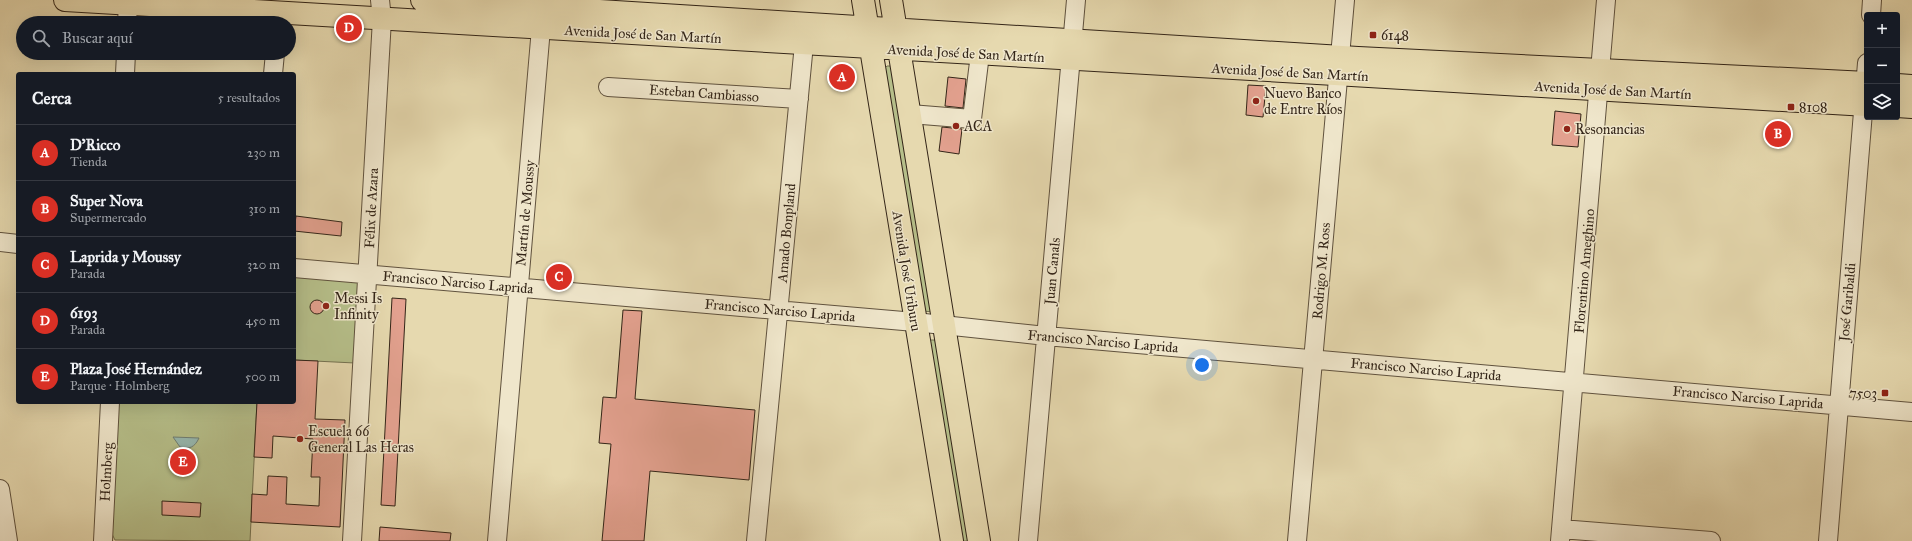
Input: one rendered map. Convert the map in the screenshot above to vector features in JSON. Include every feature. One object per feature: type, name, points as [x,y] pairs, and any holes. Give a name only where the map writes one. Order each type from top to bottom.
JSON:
[{"type":"main road","name":"Avenida José de San Martín","points":[[66,0],[128,14],[249,6],[272,16]]},
{"type":"main road","name":"Avenida José de San Martín","points":[[422,0],[619,6],[869,37],[1339,66],[1600,80],[1864,88]]},
{"type":"main road","name":"Avenida José Uriburu","points":[[863,0],[952,541]]},
{"type":"main road","name":"Avenida José Uriburu","points":[[891,0],[979,541]]},
{"type":"main road","name":"Avenida José de San Martín","points":[[296,17],[381,10],[541,28],[804,44],[869,37]]},
{"type":"main road","name":"Avenida José de San Martín","points":[[898,39],[980,54],[1071,49]]},
{"type":"main road","points":[[1900,85],[1912,86]]},
{"type":"main road","points":[[1900,106],[1912,107]]},
{"type":"street","name":"Juan Canals","points":[[1028,541],[1076,0]]},
{"type":"street","name":"Rodrigo M. Ross","points":[[1297,541],[1345,0]]},
{"type":"street","name":"Florentino Ameghino","points":[[1560,535],[1606,0]]},
{"type":"street","points":[[1871,12],[1872,0]]},
{"type":"street","points":[[619,6],[623,33]]},
{"type":"street","name":"Félix de Azara","points":[[352,541],[381,10]]},
{"type":"street","name":"Martín de Moussy","points":[[497,541],[541,28]]},
{"type":"street","name":"Amado Bonpland","points":[[756,541],[804,44]]},
{"type":"street","points":[[910,114],[972,119],[980,54]]},
{"type":"street","points":[[125,72],[126,60]]},
{"type":"street","points":[[273,72],[274,60]]},
{"type":"street","name":"Esteban Cambiasso","points":[[608,87],[799,99]]},
{"type":"street","name":"José Garibaldi","points":[[1828,541],[1838,405],[1864,111]]},
{"type":"street","points":[[0,242],[16,244]]},
{"type":"street","name":"Francisco Narciso Laprida","points":[[296,268],[915,322],[1046,336],[1912,412]]},
{"type":"street","name":"Holmberg","points":[[103,541],[110,404]]},
{"type":"street","points":[[0,489],[8,541]]},
{"type":"street","points":[[1560,535],[1711,541]]},
{"type":"street","points":[[0,540],[13,541]]},
{"type":"green space","points":[[887,66],[892,66],[933,312],[923,311],[884,69]]},
{"type":"green space","points":[[296,275],[357,281],[359,287],[355,363],[296,360]]},
{"type":"green space","points":[[929,340],[935,340],[973,541],[960,541]]},
{"type":"green space","points":[[114,404],[257,404],[250,541],[115,540],[110,530]]},
{"type":"water","points":[[173,437],[199,438],[194,446],[186,448],[180,447]]},
{"type":"building","points":[[948,77],[966,79],[963,108],[945,106]]},
{"type":"building","name":"Nuevo Banco de Entre Ríos","points":[[1248,85],[1266,86],[1263,117],[1246,115]]},
{"type":"building","name":"Resonancias","points":[[1555,111],[1581,114],[1578,147],[1552,145]]},
{"type":"building","points":[[942,127],[962,129],[959,154],[939,151]]},
{"type":"building","points":[[296,216],[342,222],[341,236],[296,231]]},
{"type":"building","points":[[392,298],[406,299],[395,506],[381,505]]},
{"type":"building","points":[[314,300],[320,300],[324,304],[324,310],[320,314],[314,314],[310,310],[310,304]]},
{"type":"building","points":[[623,310],[642,311],[635,399],[755,410],[749,480],[650,471],[644,541],[602,541],[611,444],[599,443],[603,397],[616,398]]},
{"type":"building","points":[[296,360],[318,361],[315,419],[345,420],[340,527],[251,522],[252,494],[267,495],[268,476],[287,477],[286,504],[319,506],[320,477],[311,477],[313,439],[273,436],[272,458],[254,457],[257,404],[296,404]]},
{"type":"building","points":[[162,501],[201,503],[200,517],[162,515]]},
{"type":"building","points":[[380,527],[451,533],[450,541],[379,541]]},
{"type":"place","name":"6193","points":[[349,28]]},
{"type":"place","name":"6148","points":[[1373,35]]},
{"type":"place","name":"D'Ricco","points":[[842,77]]},
{"type":"place","name":"Nuevo Banco de Entre Ríos","points":[[1256,101]]},
{"type":"place","name":"8108","points":[[1791,107]]},
{"type":"place","name":"ACA","points":[[956,126]]},
{"type":"place","name":"Resonancias","points":[[1567,129]]},
{"type":"place","name":"Super Nova","points":[[1778,134]]},
{"type":"place","name":"Laprida y Moussy","points":[[559,277]]},
{"type":"place","name":"Messi Is Infinity","points":[[326,306]]},
{"type":"place","name":"7503","points":[[1885,393]]},
{"type":"place","name":"Escuela 66 General Las Heras","points":[[300,439]]},
{"type":"place","name":"Plaza José Hernández","points":[[183,462]]}]
